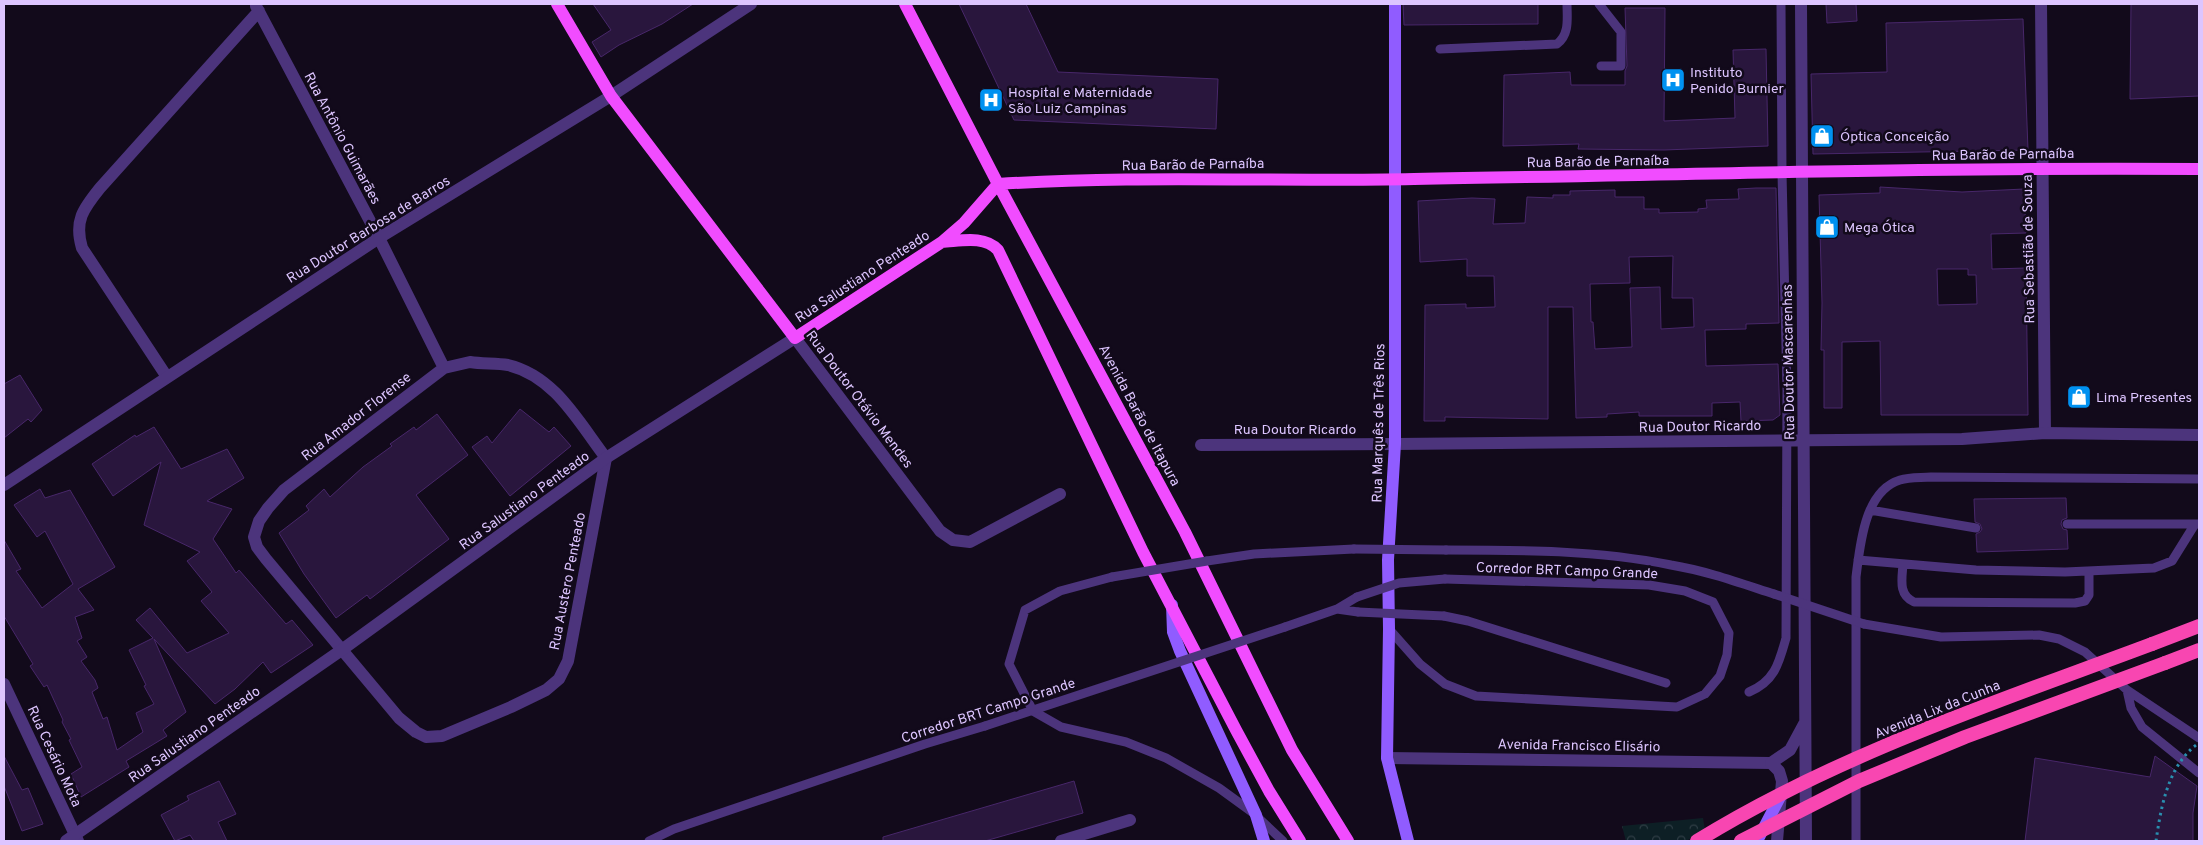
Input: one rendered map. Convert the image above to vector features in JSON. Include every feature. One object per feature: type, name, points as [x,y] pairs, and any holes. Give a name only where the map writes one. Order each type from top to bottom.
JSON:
[{"type":"highway","name":"Avenida Lix da Cunha","points":[[1697,841],[1744,812],[1828,771],[1916,732],[2199,626]]},
{"type":"highway","points":[[1741,841],[1859,781],[1965,737],[2199,650]]},
{"type":"main road","name":"Rua Doutor Otávio Mendes","points":[[558,4],[611,96],[795,338]]},
{"type":"main road","name":"Avenida Barão de Itapura","points":[[905,4],[998,184],[1185,532],[1292,750],[1348,841]]},
{"type":"main road","name":"Rua Marquês de Três Rios","points":[[1395,4],[1396,444],[1388,560],[1387,758],[1408,841]]},
{"type":"main road","name":"Rua Barão de Parnaíba","points":[[998,184],[1214,178],[1395,180],[2042,168],[2199,169]]},
{"type":"main road","name":"Rua Salustiano Penteado","points":[[795,338],[942,242],[964,223],[998,184]]},
{"type":"main road","points":[[942,242],[982,240],[992,243],[998,250],[1143,552],[1236,730],[1273,798],[1300,841]]},
{"type":"main road","points":[[1172,605],[1173,632],[1180,651],[1256,815],[1264,841]]},
{"type":"main road","points":[[1757,841],[1780,796]]},
{"type":"street","name":"Rua Doutor Barbosa de Barros","points":[[4,485],[379,238],[611,96],[751,4]]},
{"type":"street","name":"Rua Doutor Mascarenhas","points":[[1801,4],[1806,841]]},
{"type":"street","name":"Rua Sebastião de Souza","points":[[2041,4],[2045,433]]},
{"type":"street","name":"Rua Antônio Guimarães","points":[[257,8],[379,238],[444,368]]},
{"type":"street","points":[[167,377],[82,248],[78,234],[78,224],[83,212],[100,188],[257,8]]},
{"type":"street","name":"Rua Salustiano Penteado","points":[[73,839],[343,649],[606,458],[795,338]]},
{"type":"street","name":"Rua Doutor Otávio Mendes","points":[[795,338],[940,531],[953,540],[970,542],[1060,494]]},
{"type":"street","name":"Rua Amador Florense","points":[[343,649],[257,546],[254,537],[256,528],[268,508],[284,490],[444,368],[470,362],[507,365],[534,374],[569,406],[606,458]]},
{"type":"street","name":"Rua Doutor Ricardo","points":[[1202,445],[1962,439],[2045,433],[2199,435]]},
{"type":"street","name":"Rua Austero Penteado","points":[[343,649],[399,718],[416,732],[426,737],[442,736],[546,690],[559,679],[568,661],[606,458]]},
{"type":"street","name":"Rua Cesário Mota","points":[[4,684],[73,839]]},
{"type":"street","points":[[1777,841],[1780,776],[1771,763],[1790,750],[1801,732],[1806,719]]},
{"type":"street","name":"Avenida Francisco Elisário","points":[[1387,758],[1771,763]]},
{"type":"street","points":[[1061,841],[1130,820]]},
{"type":"lane","points":[[1440,49],[1557,44],[1565,36],[1567,29],[1567,4]]},
{"type":"lane","points":[[1598,4],[1621,32],[1621,66],[1601,66]]},
{"type":"lane","points":[[1749,692],[1763,686],[1778,666],[1786,638],[1787,390],[1782,173],[1781,4]]},
{"type":"lane","points":[[1856,841],[1856,577],[1860,540],[1870,510],[1886,488],[1898,480],[1907,478],[2199,479]]},
{"type":"lane","points":[[1870,510],[1976,528]]},
{"type":"lane","points":[[2067,524],[2197,524]]},
{"type":"lane","points":[[1858,560],[1976,570],[2089,571],[2162,566],[2172,561],[2197,524]]},
{"type":"lane","points":[[1283,841],[1256,815],[1219,788],[1166,758],[1126,742],[1061,727],[1033,711],[1009,664],[1025,610],[1060,591],[1112,577],[1254,554],[1354,549],[1552,550],[1602,555],[1680,566],[1717,575],[1864,624],[1941,637],[2039,635],[2059,639],[2085,652],[2127,690],[2199,738]]},
{"type":"lane","points":[[1904,564],[1902,590],[1907,599],[1914,602],[2075,603],[2085,601],[2089,595],[2089,571]]},
{"type":"lane","name":"Corredor BRT Campo Grande","points":[[648,841],[674,829],[925,744],[1285,627],[1337,609],[1357,597],[1399,583],[1445,579],[1649,585],[1685,591],[1714,602],[1730,633],[1727,655],[1720,676],[1705,694],[1677,707],[1476,696],[1445,684],[1420,664],[1389,629]]},
{"type":"lane","name":"Corredor BRT Campo Grande","points":[[1337,609],[1358,612],[1444,616],[1468,621],[1666,683]]},
{"type":"lane","points":[[2127,690],[2131,708],[2142,727],[2199,773]]},
{"type":"path","points":[[2156,841],[2161,803],[2175,770],[2192,748],[2199,743]]},
{"type":"green space","points":[[1703,818],[1705,831],[1686,841],[1626,841],[1622,826]]},
{"type":"building","points":[[593,4],[693,4],[662,24],[619,45],[601,57],[592,42],[611,30]]},
{"type":"building","points":[[959,4],[1026,4],[1058,72],[1218,79],[1216,129],[1014,120]]},
{"type":"building","points":[[1403,4],[1538,4],[1538,24],[1404,25]]},
{"type":"building","points":[[1826,4],[1856,4],[1857,21],[1827,23]]},
{"type":"building","points":[[2131,4],[2199,4],[2199,96],[2130,99]]},
{"type":"building","points":[[1625,8],[1665,8],[1664,121],[1735,118],[1733,50],[1766,49],[1768,146],[1664,150],[1578,149],[1579,144],[1503,146],[1504,75],[1570,72],[1571,85],[1625,85],[1627,66]]},
{"type":"building","points":[[2023,19],[2028,150],[1813,154],[1811,74],[1887,72],[1886,23]]},
{"type":"building","points":[[1880,187],[1962,192],[2024,189],[2026,233],[1991,234],[1992,269],[2026,268],[2028,415],[1881,415],[1880,341],[1842,342],[1842,408],[1824,408],[1824,350],[1821,350],[1822,303],[1819,195],[1880,193]],"holes":[[[1937,269],[1968,269],[1968,275],[1976,275],[1977,304],[1938,305]]]},
{"type":"building","points":[[1776,188],[1779,323],[1746,324],[1746,329],[1705,330],[1706,366],[1778,364],[1780,415],[1773,420],[1741,421],[1740,402],[1712,403],[1712,416],[1639,416],[1639,412],[1607,414],[1607,417],[1576,418],[1573,307],[1548,307],[1548,419],[1445,417],[1445,421],[1424,421],[1425,305],[1466,304],[1466,308],[1495,307],[1494,276],[1467,276],[1467,259],[1420,262],[1418,201],[1472,198],[1495,199],[1493,224],[1525,223],[1527,197],[1553,198],[1553,195],[1570,195],[1570,191],[1615,190],[1615,197],[1644,197],[1644,209],[1659,209],[1659,213],[1698,212],[1698,209],[1707,208],[1706,200],[1739,199],[1738,189]],"holes":[[[1673,256],[1672,298],[1693,298],[1694,327],[1661,329],[1660,287],[1630,288],[1632,347],[1595,349],[1593,322],[1591,322],[1590,284],[1630,283],[1629,257]]]},
{"type":"building","points":[[20,375],[42,410],[31,422],[28,419],[4,438],[4,384]]},
{"type":"building","points":[[520,409],[549,432],[554,427],[571,446],[510,496],[472,447],[487,436],[492,443]]},
{"type":"building","points":[[437,414],[468,455],[416,495],[449,539],[370,599],[367,595],[336,618],[304,574],[279,533],[309,510],[306,506],[324,489],[330,497],[363,467],[392,446],[390,444],[414,427],[416,430]]},
{"type":"building","points":[[154,427],[181,469],[227,449],[244,478],[207,501],[232,509],[213,539],[236,573],[239,570],[286,624],[292,620],[313,645],[271,673],[263,662],[235,689],[215,704],[154,639],[186,712],[163,730],[167,736],[126,761],[129,767],[81,797],[71,774],[82,767],[69,740],[71,739],[62,722],[63,720],[47,685],[44,687],[30,666],[33,664],[4,616],[4,540],[21,569],[16,571],[42,608],[73,584],[45,531],[37,537],[14,505],[40,489],[45,498],[70,490],[115,567],[78,589],[94,610],[75,617],[82,638],[77,641],[87,657],[81,661],[95,680],[98,688],[92,692],[103,719],[107,717],[117,750],[143,732],[136,713],[154,704],[144,686],[146,685],[129,650],[153,638],[136,620],[150,608],[187,653],[229,633],[201,601],[212,592],[187,561],[200,552],[144,525],[161,462],[113,496],[92,464],[135,435],[136,437]]},
{"type":"building","points":[[2066,498],[2067,518],[2062,520],[2061,524],[2063,529],[2067,530],[2068,549],[1977,552],[1976,534],[1982,529],[1980,524],[1975,522],[1974,499]]},
{"type":"building","points":[[4,756],[22,790],[28,788],[43,824],[22,831],[4,786]]},
{"type":"building","points":[[2155,756],[2197,786],[2193,813],[2193,841],[2025,841],[2035,758],[2150,777]]},
{"type":"building","points":[[219,781],[236,814],[218,822],[227,841],[194,841],[190,835],[175,841],[161,815],[189,800],[187,796]]},
{"type":"building","points":[[1074,781],[1083,813],[985,841],[883,841],[883,837]]},
{"type":"place","name":"Instituto Penido Burnier","points":[[1673,80]]},
{"type":"place","name":"Hospital e Maternidade São Luiz Campinas","points":[[991,100]]},
{"type":"place","name":"Óptica Conceição","points":[[1822,136]]},
{"type":"place","name":"Mega Ótica","points":[[1827,227]]},
{"type":"place","name":"Lima Presentes","points":[[2079,397]]}]
